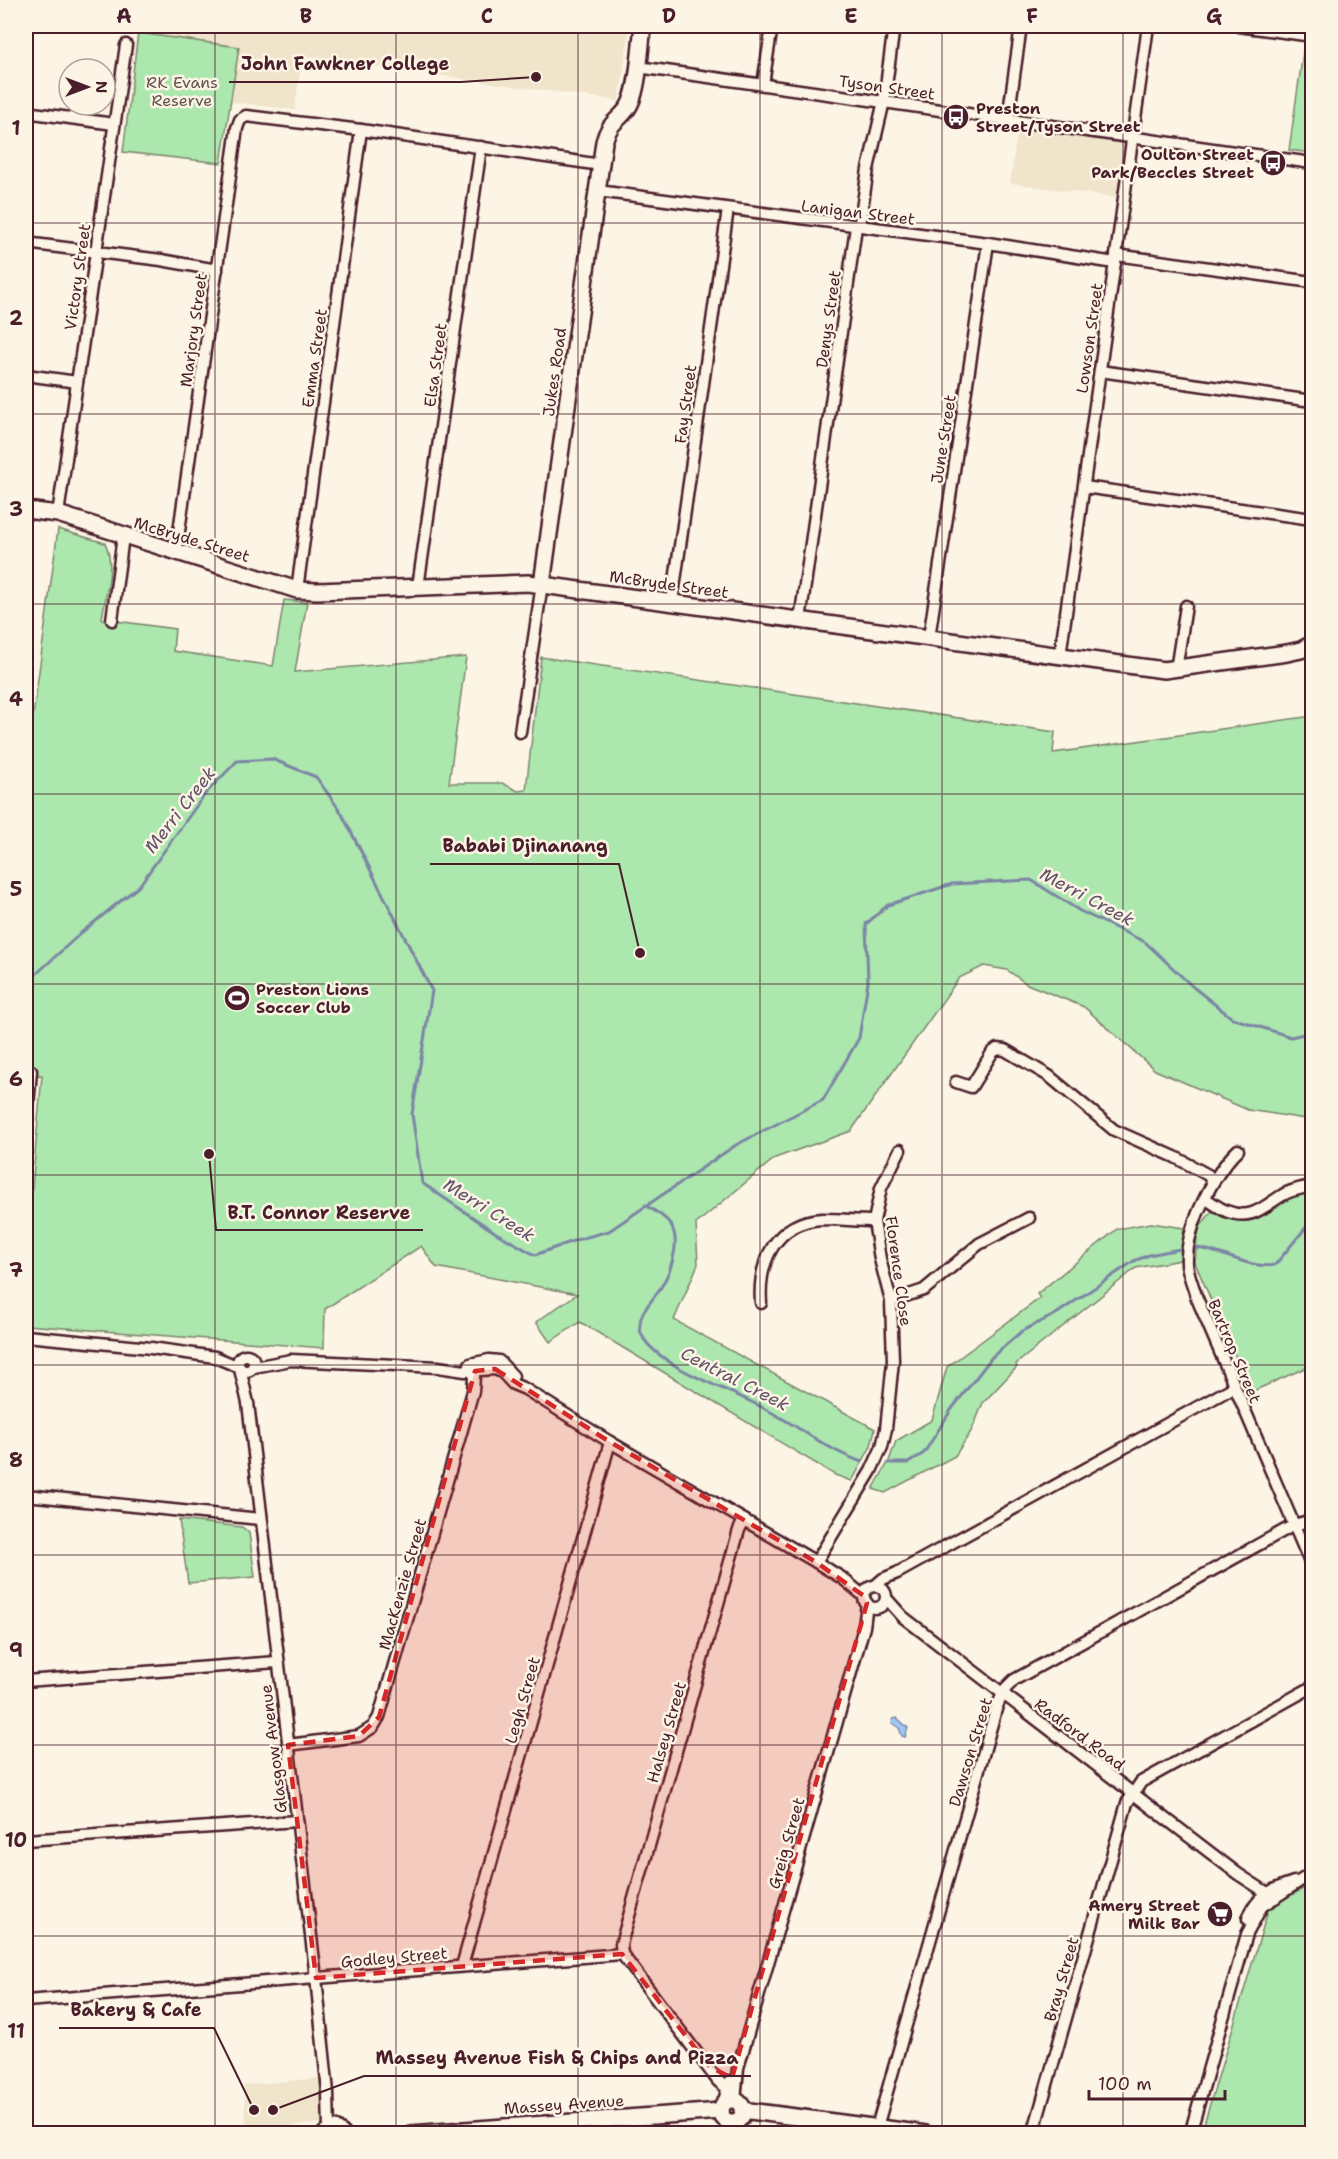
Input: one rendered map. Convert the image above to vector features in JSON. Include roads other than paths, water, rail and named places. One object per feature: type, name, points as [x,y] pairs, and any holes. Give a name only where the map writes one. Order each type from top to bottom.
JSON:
[{"type":"street","name":"Jukes Road","points":[[520,732],[606,134],[633,97],[643,26]]},
{"type":"street","points":[[764,84],[772,26]]},
{"type":"street","name":"Denys Street","points":[[800,620],[856,227],[860,222],[868,169],[884,101],[894,26]]},
{"type":"street","points":[[1008,119],[1021,26]]},
{"type":"street","name":"Lowson Street","points":[[1060,656],[1148,26]]},
{"type":"street","points":[[1239,26],[1312,36]]},
{"type":"street","name":"Victory Street","points":[[58,514],[126,45]]},
{"type":"street","name":"Tyson Street","points":[[638,68],[1312,163]]},
{"type":"street","points":[[26,112],[114,124]]},
{"type":"street","name":"Marjory Street","points":[[176,552],[240,120],[246,116],[361,130]]},
{"type":"street","points":[[361,130],[601,165]]},
{"type":"street","name":"Emma Street","points":[[297,590],[361,130]]},
{"type":"street","name":"Elsa Street","points":[[418,587],[481,147]]},
{"type":"street","name":"Lanigan Street","points":[[598,191],[856,227],[1312,282]]},
{"type":"street","name":"Fay Street","points":[[672,602],[728,209]]},
{"type":"street","points":[[26,243],[161,260],[218,270]]},
{"type":"street","name":"June Street","points":[[929,638],[988,243]]},
{"type":"street","points":[[1100,371],[1312,401]]},
{"type":"street","points":[[26,375],[77,382]]},
{"type":"street","points":[[1084,487],[1312,519]]},
{"type":"street","name":"McBryde Street","points":[[26,510],[58,514],[297,590],[518,583],[542,585],[1164,670],[1287,653],[1301,650],[1312,644]]},
{"type":"street","points":[[112,620],[123,536]]},
{"type":"street","points":[[1176,670],[1186,606]]},
{"type":"street","points":[[956,1082],[972,1089],[992,1053],[997,1049],[1005,1050],[1049,1076],[1114,1130],[1175,1157],[1208,1175],[1212,1181]]},
{"type":"street","points":[[26,1129],[31,1071]]},
{"type":"street","name":"Florence Close","points":[[816,1562],[871,1471],[882,1447],[886,1429],[893,1361],[891,1301],[880,1259],[874,1221],[881,1188],[900,1150]]},
{"type":"street","name":"Bartrop Street","points":[[1238,1150],[1212,1181],[1206,1199],[1194,1221],[1187,1252],[1187,1266],[1196,1296],[1312,1567]]},
{"type":"street","points":[[1206,1199],[1238,1214],[1251,1214],[1262,1210],[1291,1191],[1312,1186]]},
{"type":"street","points":[[891,1301],[924,1290],[979,1244],[1029,1218]]},
{"type":"street","points":[[761,1303],[762,1268],[768,1252],[787,1232],[797,1226],[821,1219],[874,1221]]},
{"type":"street","name":"Radford Road","points":[[26,1336],[151,1348],[215,1357],[246,1368],[284,1361]]},
{"type":"street","name":"Radford Road","points":[[215,1357],[239,1352],[284,1361],[475,1367],[502,1372],[513,1384],[875,1597],[1238,1874],[1272,1895]]},
{"type":"street","points":[[246,1368],[254,1359],[247,1355]]},
{"type":"street","name":"MacKenzie Street","points":[[288,1744],[358,1736],[373,1727],[379,1717],[473,1391],[475,1367]]},
{"type":"street","name":"Glasgow Avenue","points":[[246,1368],[260,1519],[334,2132]]},
{"type":"street","points":[[875,1597],[883,1579],[1234,1387]]},
{"type":"street","name":"Legh Street","points":[[462,1966],[610,1442]]},
{"type":"street","points":[[26,1495],[260,1519]]},
{"type":"street","name":"Halsey Street","points":[[622,1954],[621,1944],[744,1520]]},
{"type":"street","name":"Dawson Street","points":[[877,2127],[997,1706],[1003,1695],[1014,1680],[1294,1525],[1312,1520]]},
{"type":"street","name":"Greig Street","points":[[733,2103],[864,1627],[875,1597]]},
{"type":"street","points":[[26,1681],[278,1662]]},
{"type":"street","name":"Bray Street","points":[[1033,2133],[1125,1807],[1141,1782],[1312,1687]]},
{"type":"street","points":[[26,1840],[297,1821]]},
{"type":"street","points":[[1190,2133],[1247,1934],[1260,1903],[1312,1873]]},
{"type":"street","name":"Radford Road","points":[[1238,1874],[1260,1903]]},
{"type":"street","points":[[622,1954],[717,2073],[733,2103]]},
{"type":"street","name":"Godley Street","points":[[26,2001],[622,1954]]},
{"type":"street","name":"Massey Avenue","points":[[411,2133],[733,2103],[926,2133]]},
{"type":"water","points":[[897,1718],[908,1728],[905,1737],[892,1723],[893,1719]]},
{"type":"waterway","name":"Merri Creek","points":[[26,986],[81,933],[139,886],[205,794],[237,761],[272,759],[316,777],[341,812],[432,991],[412,1114],[422,1183],[496,1233],[535,1255],[609,1231],[736,1145],[823,1100],[859,1038],[868,982],[866,924],[888,905],[952,884],[1031,880],[1080,911],[1145,942],[1193,987],[1232,1018],[1291,1037],[1312,1032]]},
{"type":"waterway","name":"Central Creek","points":[[645,1205],[668,1221],[674,1231],[675,1240],[670,1269],[641,1319],[640,1329],[648,1345],[674,1365],[754,1403],[824,1444],[862,1462]]},
{"type":"waterway","name":"Central Creek","points":[[1196,1248],[1256,1265],[1275,1265],[1312,1220]]},
{"type":"waterway","name":"Central Creek","points":[[889,1463],[908,1463],[924,1453],[951,1410],[992,1357],[1022,1331],[1056,1314],[1134,1261],[1149,1255],[1180,1249]]},
{"type":"place","name":"John Fawkner College","points":[[536,77]]},
{"type":"place","name":"Preston Street/Tyson Street","points":[[956,117]]},
{"type":"place","name":"Oulton Street Park/Beccles Street","points":[[1273,163]]},
{"type":"place","name":"Bababi Djinanang","points":[[640,953]]},
{"type":"place","name":"Preston Lions Soccer Club","points":[[237,998]]},
{"type":"place","name":"B.T. Connor Reserve","points":[[209,1154]]},
{"type":"place","name":"Amery Street Milk Bar","points":[[1220,1914]]},
{"type":"place","name":"Bakery & Cafe","points":[[254,2110]]},
{"type":"place","name":"Massey Avenue Fish & Chips and Pizza","points":[[273,2110]]},
{"type":"park label","name":"RK Evans Reserve","points":[[182,91]]}]
